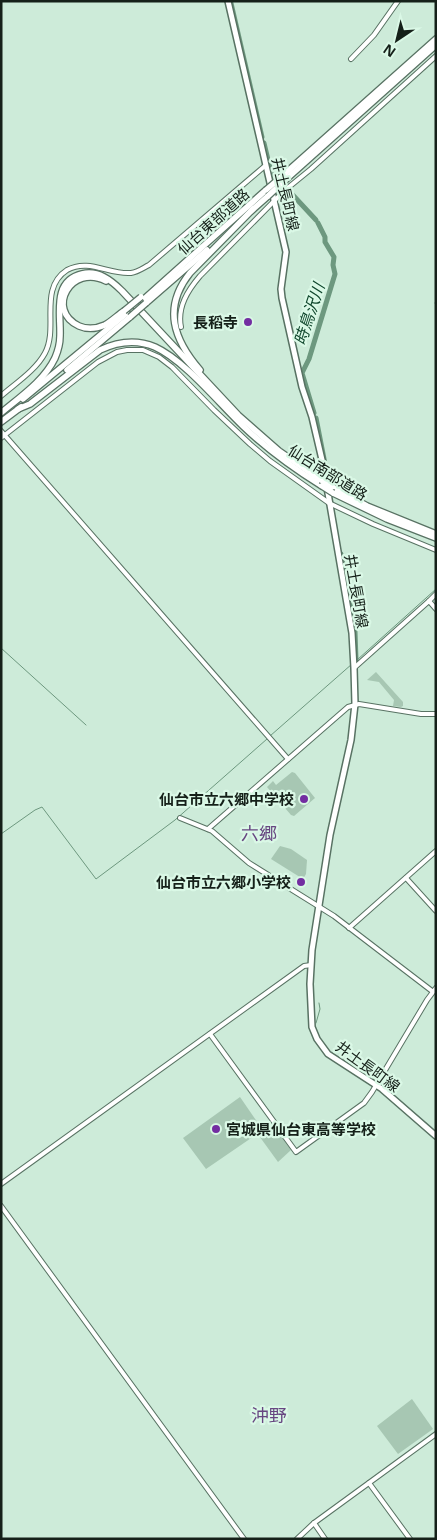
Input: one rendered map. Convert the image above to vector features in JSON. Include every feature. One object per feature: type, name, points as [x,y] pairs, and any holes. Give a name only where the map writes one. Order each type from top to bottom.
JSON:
[{"type":"highway","name":"仙台東部道路","points":[[1,422],[267,193],[436,39]]},
{"type":"highway","name":"仙台東部道路","points":[[281,180],[436,46]]},
{"type":"highway","name":"仙台東部道路","points":[[143,300],[252,209],[267,193]]},
{"type":"highway","points":[[246,422],[186,352],[175,330],[174,310],[176,296],[186,278],[252,209]]},
{"type":"highway","points":[[1,414],[50,367],[59,348],[59,303],[62,291],[71,279],[80,274],[89,273],[106,277],[122,290],[208,385],[246,422]]},
{"type":"highway","points":[[127,314],[105,325],[82,328],[71,321],[65,314],[64,297],[70,286],[80,278],[93,277],[106,282],[135,310],[222,405]]},
{"type":"highway","name":"仙台東部道路","points":[[1,414],[127,314]]},
{"type":"highway","points":[[18,409],[30,404],[100,350],[113,345],[131,342],[151,346],[168,355],[222,405]]},
{"type":"highway","name":"仙台南部道路","points":[[222,405],[276,455],[332,490],[387,519],[436,538]]},
{"type":"highway","name":"仙台南部道路","points":[[246,422],[279,451],[321,483]]},
{"type":"highway","name":"仙台南部道路","points":[[332,490],[436,534]]},
{"type":"main road","name":"井土長町線","points":[[228,1],[286,252],[281,288],[282,298],[302,387],[312,417],[323,464],[352,633],[355,704],[351,740],[330,835],[311,965],[312,1027],[317,1040],[332,1057],[376,1084],[436,1136]]},
{"type":"street","points":[[350,59],[374,35],[398,1]]},
{"type":"street","points":[[181,327],[184,301],[193,284],[274,201],[436,56]]},
{"type":"street","points":[[1,396],[38,364],[46,352],[50,339],[51,297],[56,283],[62,274],[81,265],[99,267],[120,273],[133,273],[144,268],[266,165]]},
{"type":"street","points":[[3,436],[98,362],[117,352],[143,350],[159,357],[172,366],[250,444],[270,461],[329,503],[373,524],[436,550]]},
{"type":"street","points":[[1,431],[3,436],[288,760]]},
{"type":"street","points":[[353,665],[436,594]]},
{"type":"street","points":[[428,601],[436,609]]},
{"type":"street","points":[[208,829],[348,707],[355,704],[421,714],[436,714]]},
{"type":"street","points":[[180,818],[208,829],[248,863],[320,908],[434,990],[372,1092],[360,1106],[296,1152],[210,1034]]},
{"type":"street","points":[[349,928],[436,851]]},
{"type":"street","points":[[406,878],[436,911]]},
{"type":"street","points":[[1,1184],[304,966],[311,965]]},
{"type":"street","points":[[1,1206],[244,1539]]},
{"type":"street","points":[[298,1539],[314,1523],[436,1434]]},
{"type":"street","points":[[369,1483],[410,1539]]},
{"type":"street","points":[[314,1523],[325,1539]]},
{"type":"green space","points":[[376,672],[403,702],[403,706],[393,706],[394,700],[379,682],[367,680]]},
{"type":"green space","points":[[292,772],[295,773],[315,798],[294,816],[291,815],[267,787],[273,781],[276,785]]},
{"type":"green space","points":[[280,846],[291,849],[307,860],[306,874],[303,879],[271,859]]},
{"type":"green space","points":[[240,1097],[260,1126],[254,1131],[257,1134],[206,1169],[183,1138]]},
{"type":"green space","points":[[270,1121],[291,1150],[278,1162],[257,1133],[257,1130]]},
{"type":"green space","points":[[412,1399],[433,1429],[398,1454],[377,1426]]},
{"type":"waterway","name":"時鳥沢川","points":[[231,3],[262,137]]},
{"type":"waterway","name":"時鳥沢川","points":[[264,143],[270,168]]},
{"type":"waterway","name":"時鳥沢川","points":[[273,175],[285,187]]},
{"type":"waterway","name":"時鳥沢川","points":[[290,192],[316,220]]},
{"type":"waterway","name":"時鳥沢川","points":[[314,413],[302,373],[309,359],[335,274],[334,257],[325,242],[325,237],[318,223]]},
{"type":"waterway","name":"時鳥沢川","points":[[316,418],[326,469]]},
{"type":"waterway","name":"時鳥沢川","points":[[341,554],[355,632],[356,660]]},
{"type":"waterway","points":[[357,660],[436,589]]},
{"type":"waterway","points":[[1,648],[86,725]]},
{"type":"waterway","points":[[270,736],[352,664]]},
{"type":"waterway","points":[[1,834],[42,807],[96,879],[175,820],[267,739]]},
{"type":"waterway","points":[[316,1023],[320,1009],[319,1003]]},
{"type":"place","name":"長稻寺","points":[[248,322]]},
{"type":"place","name":"仙台市立六郷中学校","points":[[304,799]]},
{"type":"place","name":"仙台市立六郷小学校","points":[[301,882]]},
{"type":"place","name":"宮城県仙台東高等学校","points":[[216,1129]]},
{"type":"district","name":"六郷","points":[[259,833]]},
{"type":"district","name":"沖野","points":[[269,1415]]}]
